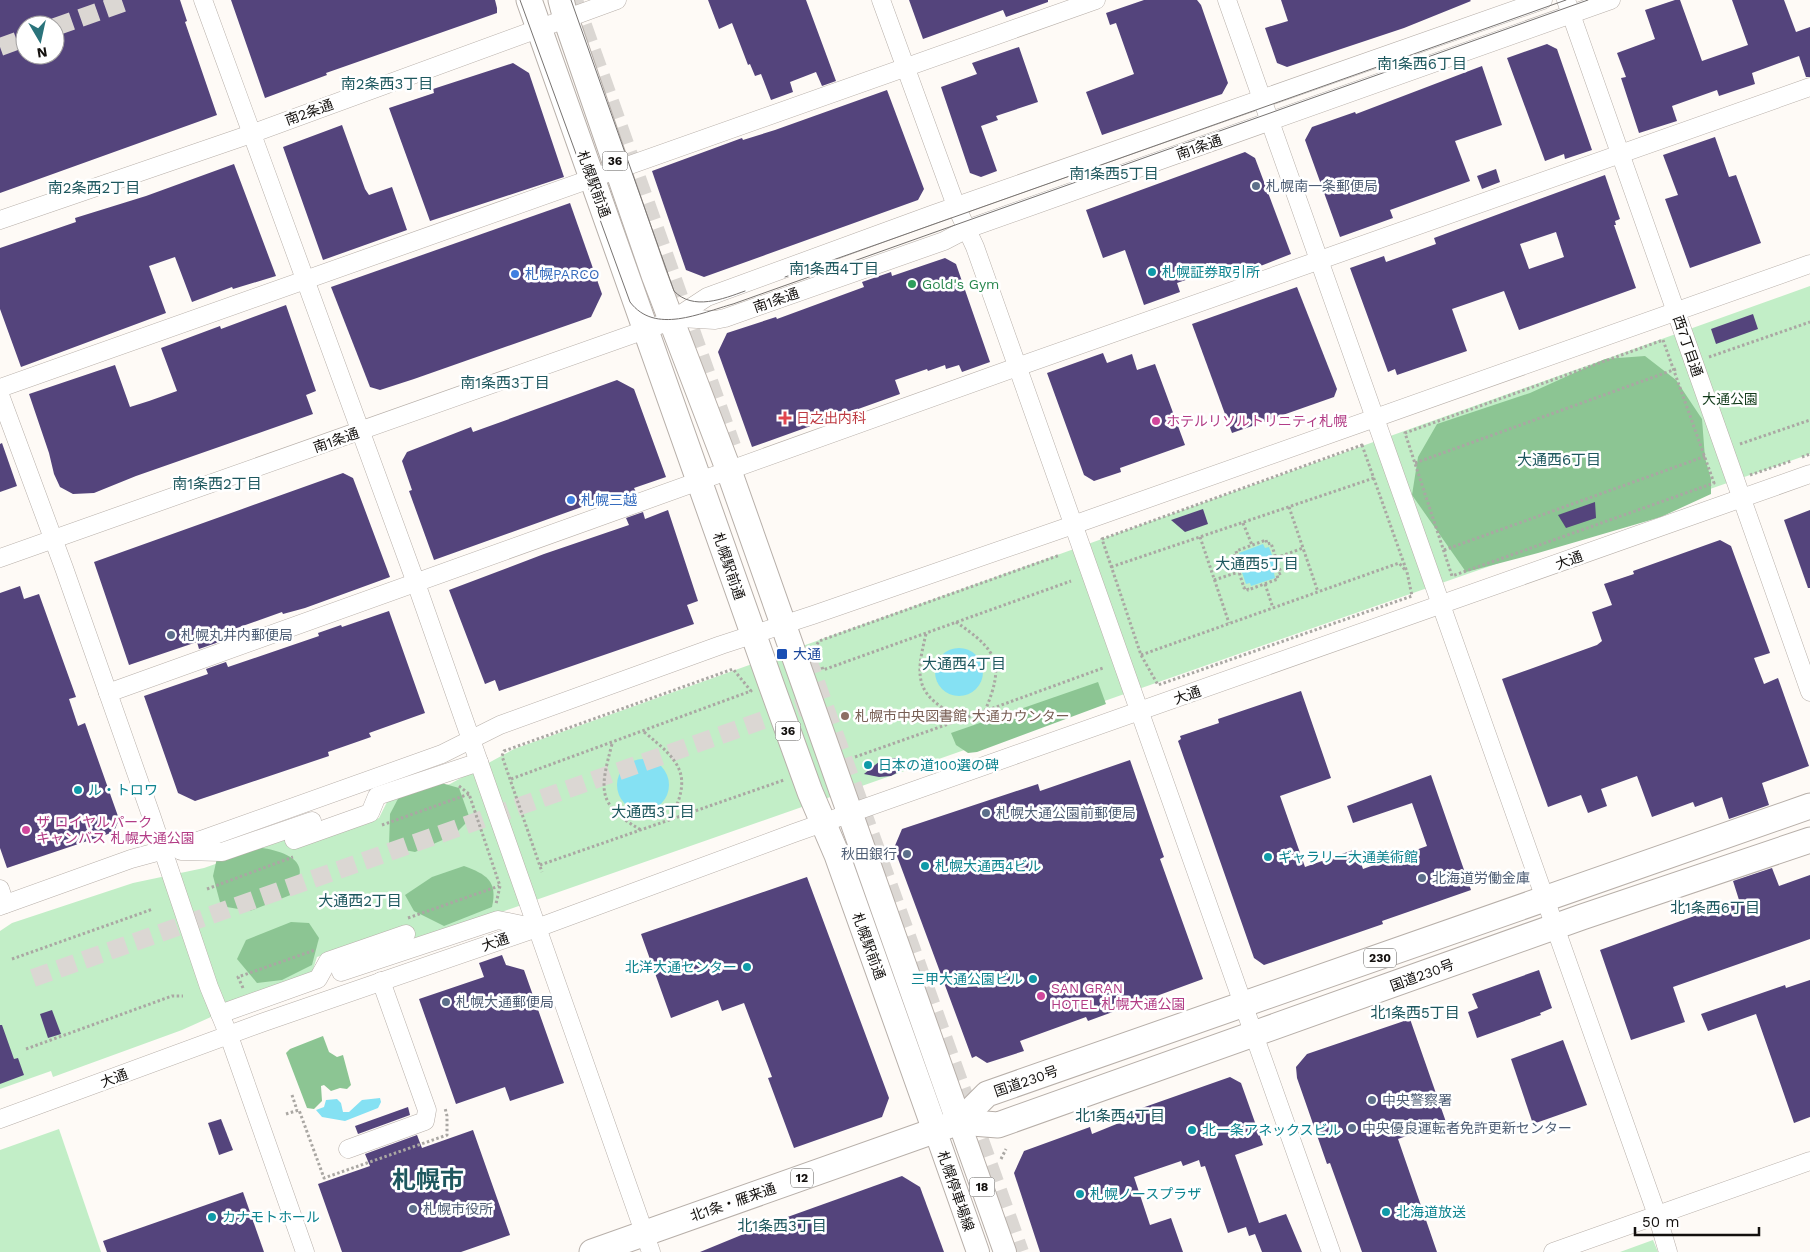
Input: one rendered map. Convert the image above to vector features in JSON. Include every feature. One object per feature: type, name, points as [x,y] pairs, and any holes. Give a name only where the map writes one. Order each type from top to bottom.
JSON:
[{"type":"highway","name":"札幌駅前通","points":[[529,0],[753,634],[823,823],[837,855],[935,1130]]},
{"type":"highway","name":"札幌駅前通","points":[[564,9],[654,275],[729,471],[958,1122]]},
{"type":"highway","name":"国道230号","points":[[958,1122],[987,1094],[1810,806]]},
{"type":"highway","name":"国道230号","points":[[958,1122],[998,1125],[1555,927],[1810,840]]},
{"type":"highway","name":"北1条・雁来通","points":[[592,1252],[648,1243],[958,1122]]},
{"type":"main road","name":"札幌停車場線","points":[[958,1122],[1005,1252]]},
{"type":"main road","name":"札幌停車場線","points":[[935,1130],[978,1252]]},
{"type":"street","points":[[203,0],[304,282],[416,583],[648,1243]]},
{"type":"street","name":"南2条通","points":[[0,220],[252,134],[539,28],[564,9],[617,0]]},
{"type":"street","points":[[881,0],[1017,367],[1331,1252]]},
{"type":"street","points":[[0,388],[304,282],[592,177],[1096,0]]},
{"type":"street","points":[[1228,0],[1657,1215],[1668,1252]]},
{"type":"street","name":"南1条通","points":[[0,558],[672,320],[706,297],[956,206],[1543,0]]},
{"type":"street","name":"南1条通","points":[[672,320],[725,318],[944,241],[967,229],[1270,122],[1569,7],[1611,0]]},
{"type":"street","name":"西7丁目通","points":[[1569,7],[1810,692]]},
{"type":"street","points":[[108,693],[1017,367],[1810,87]]},
{"type":"street","points":[[2,900],[131,859],[201,840],[423,760],[500,725],[753,634],[1073,525],[1810,264]]},
{"type":"street","points":[[0,395],[54,539],[305,1252]]},
{"type":"street","name":"大通","points":[[0,1119],[382,981],[537,928],[823,823],[1810,474]]},
{"type":"street","points":[[294,840],[370,813],[377,796],[479,762]]},
{"type":"street","points":[[163,850],[222,852],[360,805]]},
{"type":"street","points":[[341,972],[498,920],[537,928]]},
{"type":"street","points":[[220,1014],[318,980],[328,961],[406,934]]},
{"type":"street","points":[[348,1149],[425,1121],[427,1110],[382,981]]},
{"type":"street","points":[[1553,1252],[1810,1161]]},
{"type":"path","points":[[1706,348],[1709,357],[1810,322]]},
{"type":"path","points":[[1663,340],[1707,456],[1714,483],[1452,576],[1412,452],[1406,433],[1663,340]]},
{"type":"path","points":[[1415,463],[1675,369]]},
{"type":"path","points":[[1739,444],[1810,420]]},
{"type":"path","points":[[1362,444],[1407,572],[1412,596],[1158,685],[1141,655],[1111,567],[1102,539],[1362,444]]},
{"type":"path","points":[[1407,454],[1412,452]]},
{"type":"path","points":[[1444,548],[1707,456]]},
{"type":"path","points":[[1111,567],[1374,478]]},
{"type":"path","points":[[1289,507],[1318,592]]},
{"type":"path","points":[[1243,523],[1252,546]]},
{"type":"path","points":[[1200,537],[1229,623]]},
{"type":"path","points":[[1266,540],[1267,544],[1271,543],[1281,573],[1277,575],[1278,579],[1248,590],[1247,587],[1244,588],[1234,556],[1237,555],[1236,551],[1252,546],[1266,540]]},
{"type":"path","points":[[1276,558],[1303,548]]},
{"type":"path","points":[[1444,548],[1444,562]]},
{"type":"path","points":[[1060,555],[819,641],[817,653],[823,670],[1071,580]]},
{"type":"path","points":[[1141,655],[1399,563],[1407,572]]},
{"type":"path","points":[[1214,580],[1239,572]]},
{"type":"path","points":[[1265,584],[1273,608]]},
{"type":"path","points":[[956,622],[974,634],[988,647],[993,657],[997,678],[985,710]]},
{"type":"path","points":[[927,633],[920,672],[925,693],[938,706],[961,719]]},
{"type":"path","points":[[855,757],[1104,668]]},
{"type":"path","points":[[510,779],[644,732],[751,691],[733,669],[504,751],[502,756],[542,872]]},
{"type":"path","points":[[644,732],[666,750],[676,762],[681,776],[682,792],[670,820]]},
{"type":"path","points":[[612,743],[604,782],[606,798],[614,812],[641,830]]},
{"type":"path","points":[[540,865],[784,780]]},
{"type":"path","points":[[457,785],[470,794],[500,886],[495,909]]},
{"type":"path","points":[[12,959],[153,909]]},
{"type":"path","points":[[26,1048],[172,996],[183,996]]},
{"type":"path","points":[[292,1095],[307,1131]]},
{"type":"path","points":[[286,1114],[297,1110]]},
{"type":"path","points":[[1000,1159],[1006,1149]]},
{"type":"green space","name":"大通公園","points":[[1810,286],[1810,454],[416,942],[410,926],[317,957],[310,979],[251,999],[182,1030],[53,1077],[51,1071],[0,1089],[0,931],[12,923],[133,883],[204,868],[290,838],[294,848],[379,818],[388,800],[450,784],[514,749]]},
{"type":"green space","points":[[1645,356],[1676,380],[1702,419],[1705,458],[1711,479],[1711,494],[1661,517],[1466,572],[1412,495],[1418,457],[1437,424],[1530,393],[1605,359]]},
{"type":"green space","points":[[1098,682],[1106,704],[977,752],[968,753],[956,745],[951,733]]},
{"type":"green space","points":[[438,782],[459,788],[470,819],[454,835],[415,852],[389,847],[390,814],[400,795]]},
{"type":"green space","points":[[246,846],[276,851],[291,857],[296,862],[300,873],[293,894],[250,911],[221,906],[213,876],[217,858]]},
{"type":"green space","points":[[464,866],[484,876],[492,885],[492,907],[444,926],[414,911],[405,895],[432,877]]},
{"type":"green space","points":[[291,922],[309,923],[319,938],[312,965],[282,980],[257,983],[237,959],[246,940]]},
{"type":"green space","points":[[323,1036],[329,1052],[337,1057],[343,1055],[351,1085],[347,1089],[340,1088],[331,1091],[324,1085],[321,1086],[322,1101],[314,1109],[307,1108],[286,1053],[290,1049]]},
{"type":"green space","points":[[59,1129],[101,1252],[0,1252],[0,1150]]},
{"type":"green space","points":[[1653,1240],[1658,1252],[1620,1252]]},
{"type":"water","points":[[1263,544],[1265,548],[1269,547],[1278,571],[1274,573],[1275,578],[1251,586],[1250,583],[1246,584],[1237,558],[1240,557],[1239,553]]},
{"type":"water","points":[[954,648],[964,648],[976,655],[983,667],[983,677],[976,689],[964,696],[954,696],[946,692],[939,685],[935,677],[935,667],[939,659],[946,652]]},
{"type":"water","points":[[638,759],[648,759],[657,763],[665,771],[669,785],[665,799],[657,807],[648,811],[638,811],[629,807],[621,799],[617,790],[617,780],[621,771],[629,763]]},
{"type":"water","points":[[380,1098],[381,1102],[378,1108],[345,1121],[322,1117],[316,1110],[324,1107],[326,1100],[337,1099],[341,1103],[343,1112],[349,1112],[362,1100]]},
{"type":"building","points":[[0,0],[180,0],[187,21],[185,22],[217,115],[0,193]]},
{"type":"building","points":[[231,0],[495,0],[497,13],[326,73],[327,75],[265,98]]},
{"type":"building","points":[[708,0],[806,0],[836,81],[822,86],[816,72],[790,82],[793,92],[771,100],[761,74],[755,76],[750,64],[748,65],[732,23],[719,29]]},
{"type":"building","points":[[909,0],[1048,0],[1048,2],[1006,17],[1003,10],[923,39]]},
{"type":"building","points":[[1144,0],[1197,0],[1201,5],[1228,83],[1222,94],[1102,135],[1086,92],[1134,74],[1116,23],[1110,25],[1106,13]]},
{"type":"building","points":[[1281,0],[1471,1],[1404,28],[1287,67],[1277,63],[1265,28],[1288,21]]},
{"type":"building","points":[[1680,0],[1702,61],[1748,45],[1732,0],[1784,0],[1796,32],[1810,27],[1810,77],[1806,77],[1799,56],[1752,73],[1755,84],[1719,96],[1717,90],[1672,106],[1677,121],[1639,133],[1621,78],[1626,77],[1617,53],[1655,39],[1645,10]]},
{"type":"building","points":[[1547,44],[1557,49],[1592,150],[1565,159],[1564,154],[1545,161],[1507,58]]},
{"type":"building","points":[[1019,47],[1038,102],[996,116],[998,120],[981,126],[997,171],[981,177],[970,173],[941,87],[977,74],[972,63]]},
{"type":"building","points":[[513,63],[529,73],[564,177],[430,221],[389,108],[434,93],[433,89]]},
{"type":"building","points":[[1482,66],[1502,125],[1455,141],[1470,181],[1390,210],[1393,218],[1340,237],[1305,140],[1312,127],[1355,112],[1356,114]]},
{"type":"building","points":[[887,90],[924,189],[918,200],[704,277],[686,270],[652,171],[742,138],[743,140],[775,130]]},
{"type":"building","points":[[342,125],[365,189],[369,195],[392,187],[407,230],[323,260],[283,147]]},
{"type":"building","points":[[1715,137],[1729,177],[1736,175],[1761,243],[1690,268],[1665,199],[1678,195],[1663,155]]},
{"type":"building","points":[[1245,152],[1255,158],[1291,254],[1245,272],[1223,277],[1220,268],[1177,283],[1180,292],[1144,305],[1125,250],[1103,258],[1086,210]]},
{"type":"building","points":[[234,164],[276,276],[233,289],[232,287],[192,302],[175,257],[149,266],[166,313],[21,367],[0,309],[0,248],[76,222],[75,218],[146,196]]},
{"type":"building","points":[[1496,169],[1500,182],[1482,189],[1477,176]]},
{"type":"building","points":[[1605,175],[1620,219],[1615,221],[1616,225],[1614,225],[1636,288],[1519,330],[1504,291],[1452,309],[1467,351],[1397,375],[1395,369],[1388,372],[1350,268],[1384,256],[1386,262],[1436,244],[1434,238]],"holes":[[[1556,232],[1564,257],[1529,269],[1520,244]]]},
{"type":"building","points":[[570,203],[602,294],[591,317],[380,390],[370,387],[331,287]]},
{"type":"building","points":[[945,258],[956,264],[990,362],[962,372],[959,365],[946,369],[945,365],[895,380],[900,394],[752,447],[718,352],[727,333],[776,317],[777,319],[864,287],[862,282],[891,272],[892,276]]},
{"type":"building","points":[[1297,287],[1337,389],[1334,397],[1232,433],[1192,324]]},
{"type":"building","points":[[286,305],[316,391],[306,395],[313,414],[136,476],[94,493],[73,494],[60,487],[54,474],[29,394],[115,365],[130,407],[149,401],[177,391],[161,348],[220,326],[221,329]]},
{"type":"building","points":[[1753,314],[1758,329],[1716,344],[1711,329]]},
{"type":"building","points":[[1103,353],[1107,363],[1132,354],[1137,370],[1155,364],[1185,445],[1120,468],[1121,472],[1094,481],[1084,475],[1047,373]]},
{"type":"building","points":[[617,380],[634,389],[666,477],[634,488],[636,492],[620,498],[618,494],[434,560],[409,491],[412,490],[402,461],[407,452],[471,427],[473,432]]},
{"type":"building","points":[[2,443],[17,486],[0,492],[0,444]]},
{"type":"building","points":[[343,473],[353,478],[390,577],[305,608],[283,614],[282,612],[217,635],[219,642],[199,649],[197,642],[129,665],[94,562]]},
{"type":"building","points":[[1595,502],[1596,518],[1566,528],[1558,515]]},
{"type":"building","points":[[1203,509],[1208,524],[1185,532],[1171,520]]},
{"type":"building","points":[[668,510],[698,601],[687,605],[694,624],[499,691],[495,680],[485,684],[449,590],[544,554],[629,525],[626,518],[643,512],[645,519]]},
{"type":"building","points":[[1810,510],[1810,588],[1808,588],[1784,520]]},
{"type":"building","points":[[1720,540],[1731,546],[1770,653],[1754,658],[1764,684],[1778,678],[1809,766],[1762,783],[1769,805],[1729,819],[1722,797],[1695,807],[1693,802],[1652,817],[1637,776],[1601,789],[1607,806],[1588,813],[1581,795],[1548,807],[1502,679],[1597,645],[1602,641],[1592,612],[1612,605],[1604,584],[1634,574],[1633,571]]},
{"type":"building","points":[[20,586],[24,599],[39,594],[76,697],[69,699],[78,726],[85,723],[119,819],[114,832],[7,868],[0,848],[0,593]]},
{"type":"building","points":[[389,611],[425,713],[369,733],[371,737],[328,752],[329,756],[195,801],[178,793],[144,696],[208,674],[206,669],[226,662],[228,667],[319,636],[318,633],[341,625],[342,627]]},
{"type":"building","points":[[1301,691],[1331,778],[1280,796],[1305,867],[1356,849],[1363,869],[1427,846],[1412,803],[1353,823],[1347,806],[1431,775],[1471,890],[1382,921],[1383,924],[1264,965],[1254,958],[1178,741],[1181,739],[1180,736],[1219,723],[1218,719]]},
{"type":"building","points":[[895,758],[910,762],[902,770],[891,776],[879,777],[864,774],[880,761]]},
{"type":"building","points":[[1130,760],[1164,857],[1160,859],[1203,979],[1088,1021],[1086,1017],[1020,1041],[1024,1051],[987,1063],[976,1056],[972,1058],[894,848],[902,829],[1038,784],[1040,791]]},
{"type":"building","points":[[1772,868],[1779,886],[1810,875],[1810,939],[1673,987],[1685,1022],[1631,1040],[1600,950],[1739,900],[1733,881]]},
{"type":"building","name":"北洋大通センター","points":[[807,877],[889,1098],[882,1117],[794,1148],[768,1078],[772,1077],[744,1003],[722,1011],[718,1000],[671,1018],[641,934]]},
{"type":"building","points":[[502,955],[506,965],[524,970],[564,1083],[510,1101],[505,1087],[456,1104],[419,999],[484,977],[479,963]]},
{"type":"building","points":[[1539,970],[1552,1008],[1540,1013],[1541,1015],[1477,1038],[1468,1012],[1478,1008],[1472,994]]},
{"type":"building","points":[[1810,980],[1810,1117],[1794,1123],[1756,1014],[1708,1031],[1701,1014],[1785,985],[1786,988]]},
{"type":"building","points":[[52,1010],[61,1034],[48,1038],[40,1014]]},
{"type":"building","name":"中央警察署","points":[[1410,1019],[1446,1122],[1398,1139],[1437,1252],[1362,1252],[1330,1163],[1327,1164],[1297,1078],[1296,1067],[1307,1054]]},
{"type":"building","points":[[0,1025],[2,1025],[14,1059],[18,1058],[24,1075],[0,1084]]},
{"type":"building","points":[[1563,1040],[1587,1105],[1533,1124],[1511,1059]]},
{"type":"building","points":[[1230,1077],[1241,1083],[1263,1145],[1235,1155],[1259,1223],[1286,1214],[1302,1252],[1262,1252],[1255,1234],[1249,1236],[1246,1227],[1228,1233],[1205,1166],[1201,1167],[1199,1160],[1183,1166],[1181,1161],[1134,1177],[1150,1225],[1171,1218],[1183,1252],[1040,1252],[1014,1173],[1024,1151],[1090,1127],[1092,1134],[1124,1121],[1122,1115]]},
{"type":"building","points":[[408,1107],[410,1115],[358,1134],[355,1126]]},
{"type":"building","points":[[221,1119],[233,1150],[219,1155],[208,1123]]},
{"type":"building","points":[[473,1130],[510,1235],[461,1252],[342,1252],[318,1184],[370,1166],[365,1154],[417,1135],[422,1148]]},
{"type":"building","points":[[902,1176],[920,1187],[944,1252],[700,1252],[768,1224]]},
{"type":"building","name":"カナモトホール","points":[[243,1192],[264,1252],[107,1252],[103,1241]]},
{"type":"tunnel","points":[[65,23],[131,0]]},
{"type":"tunnel","points":[[574,0],[732,446]]},
{"type":"tunnel","points":[[0,47],[15,42]]},
{"type":"tunnel","points":[[807,657],[1020,1252]]},
{"type":"tunnel","points":[[33,978],[820,700]]},
{"type":"tram line","points":[[520,0],[630,302],[640,312],[652,318],[665,320],[692,316],[733,304],[1588,0]]},
{"type":"tram line","points":[[571,0],[674,291],[690,301],[699,302],[718,300],[745,291]]},
{"type":"tram line","points":[[785,277],[1566,0]]},
{"type":"place","name":"札幌南一条郵便局","points":[[1256,186]]},
{"type":"place","name":"札幌証券取引所","points":[[1152,272]]},
{"type":"place","name":"札幌PARCO","points":[[515,274]]},
{"type":"place","name":"Gold's Gym","points":[[912,284]]},
{"type":"place","name":"日之出内科","points":[[785,418]]},
{"type":"place","name":"ホテルリソルトリニティ札幌","points":[[1156,421]]},
{"type":"place","name":"札幌三越","points":[[571,500]]},
{"type":"place","name":"札幌丸井内郵便局","points":[[171,635]]},
{"type":"place","name":"大通","points":[[782,654]]},
{"type":"place","name":"札幌市中央図書館 大通カウンター","points":[[845,716]]},
{"type":"place","name":"日本の道100選の碑","points":[[868,765]]},
{"type":"place","name":"ル・トロワ","points":[[78,790]]},
{"type":"place","name":"札幌大通公園前郵便局","points":[[986,813]]},
{"type":"place","name":"ザ ロイヤルパーク キャンバス 札幌大通公園","points":[[26,830]]},
{"type":"place","name":"秋田銀行","points":[[907,854]]},
{"type":"place","name":"ギャラリー大通美術館","points":[[1268,857]]},
{"type":"place","name":"札幌大通西4ビル","points":[[925,866]]},
{"type":"place","name":"北海道労働金庫","points":[[1422,878]]},
{"type":"place","name":"北洋大通センター","points":[[747,967]]},
{"type":"place","name":"三甲大通公園ビル","points":[[1033,979]]},
{"type":"place","name":"SAN GRAN HOTEL 札幌大通公園","points":[[1041,996]]},
{"type":"place","name":"札幌大通郵便局","points":[[446,1002]]},
{"type":"place","name":"中央警察署","points":[[1372,1100]]},
{"type":"place","name":"中央優良運転者免許更新センター","points":[[1352,1128]]},
{"type":"place","name":"北一条アネックスビル","points":[[1192,1130]]},
{"type":"place","name":"札幌ノースプラザ","points":[[1080,1194]]},
{"type":"place","name":"札幌市役所","points":[[413,1209]]},
{"type":"place","name":"北海道放送","points":[[1386,1212]]},
{"type":"place","name":"カナモトホール","points":[[212,1217]]},
{"type":"district","name":"南1条西6丁目","points":[[1422,64]]},
{"type":"district","name":"南2条西3丁目","points":[[387,84]]},
{"type":"district","name":"南1条西5丁目","points":[[1114,174]]},
{"type":"district","name":"南2条西2丁目","points":[[94,188]]},
{"type":"district","name":"南1条西4丁目","points":[[834,269]]},
{"type":"district","name":"南1条西3丁目","points":[[505,383]]},
{"type":"district","name":"大通西6丁目","points":[[1559,460]]},
{"type":"district","name":"南1条西2丁目","points":[[217,484]]},
{"type":"district","name":"大通西5丁目","points":[[1257,564]]},
{"type":"district","name":"大通西4丁目","points":[[964,664]]},
{"type":"district","name":"大通西3丁目","points":[[653,812]]},
{"type":"district","name":"大通西2丁目","points":[[360,901]]},
{"type":"district","name":"北1条西6丁目","points":[[1715,908]]},
{"type":"district","name":"北1条西5丁目","points":[[1415,1013]]},
{"type":"district","name":"北1条西4丁目","points":[[1120,1116]]},
{"type":"district","name":"札幌市","points":[[428,1180]]},
{"type":"district","name":"北1条西3丁目","points":[[782,1226]]}]
